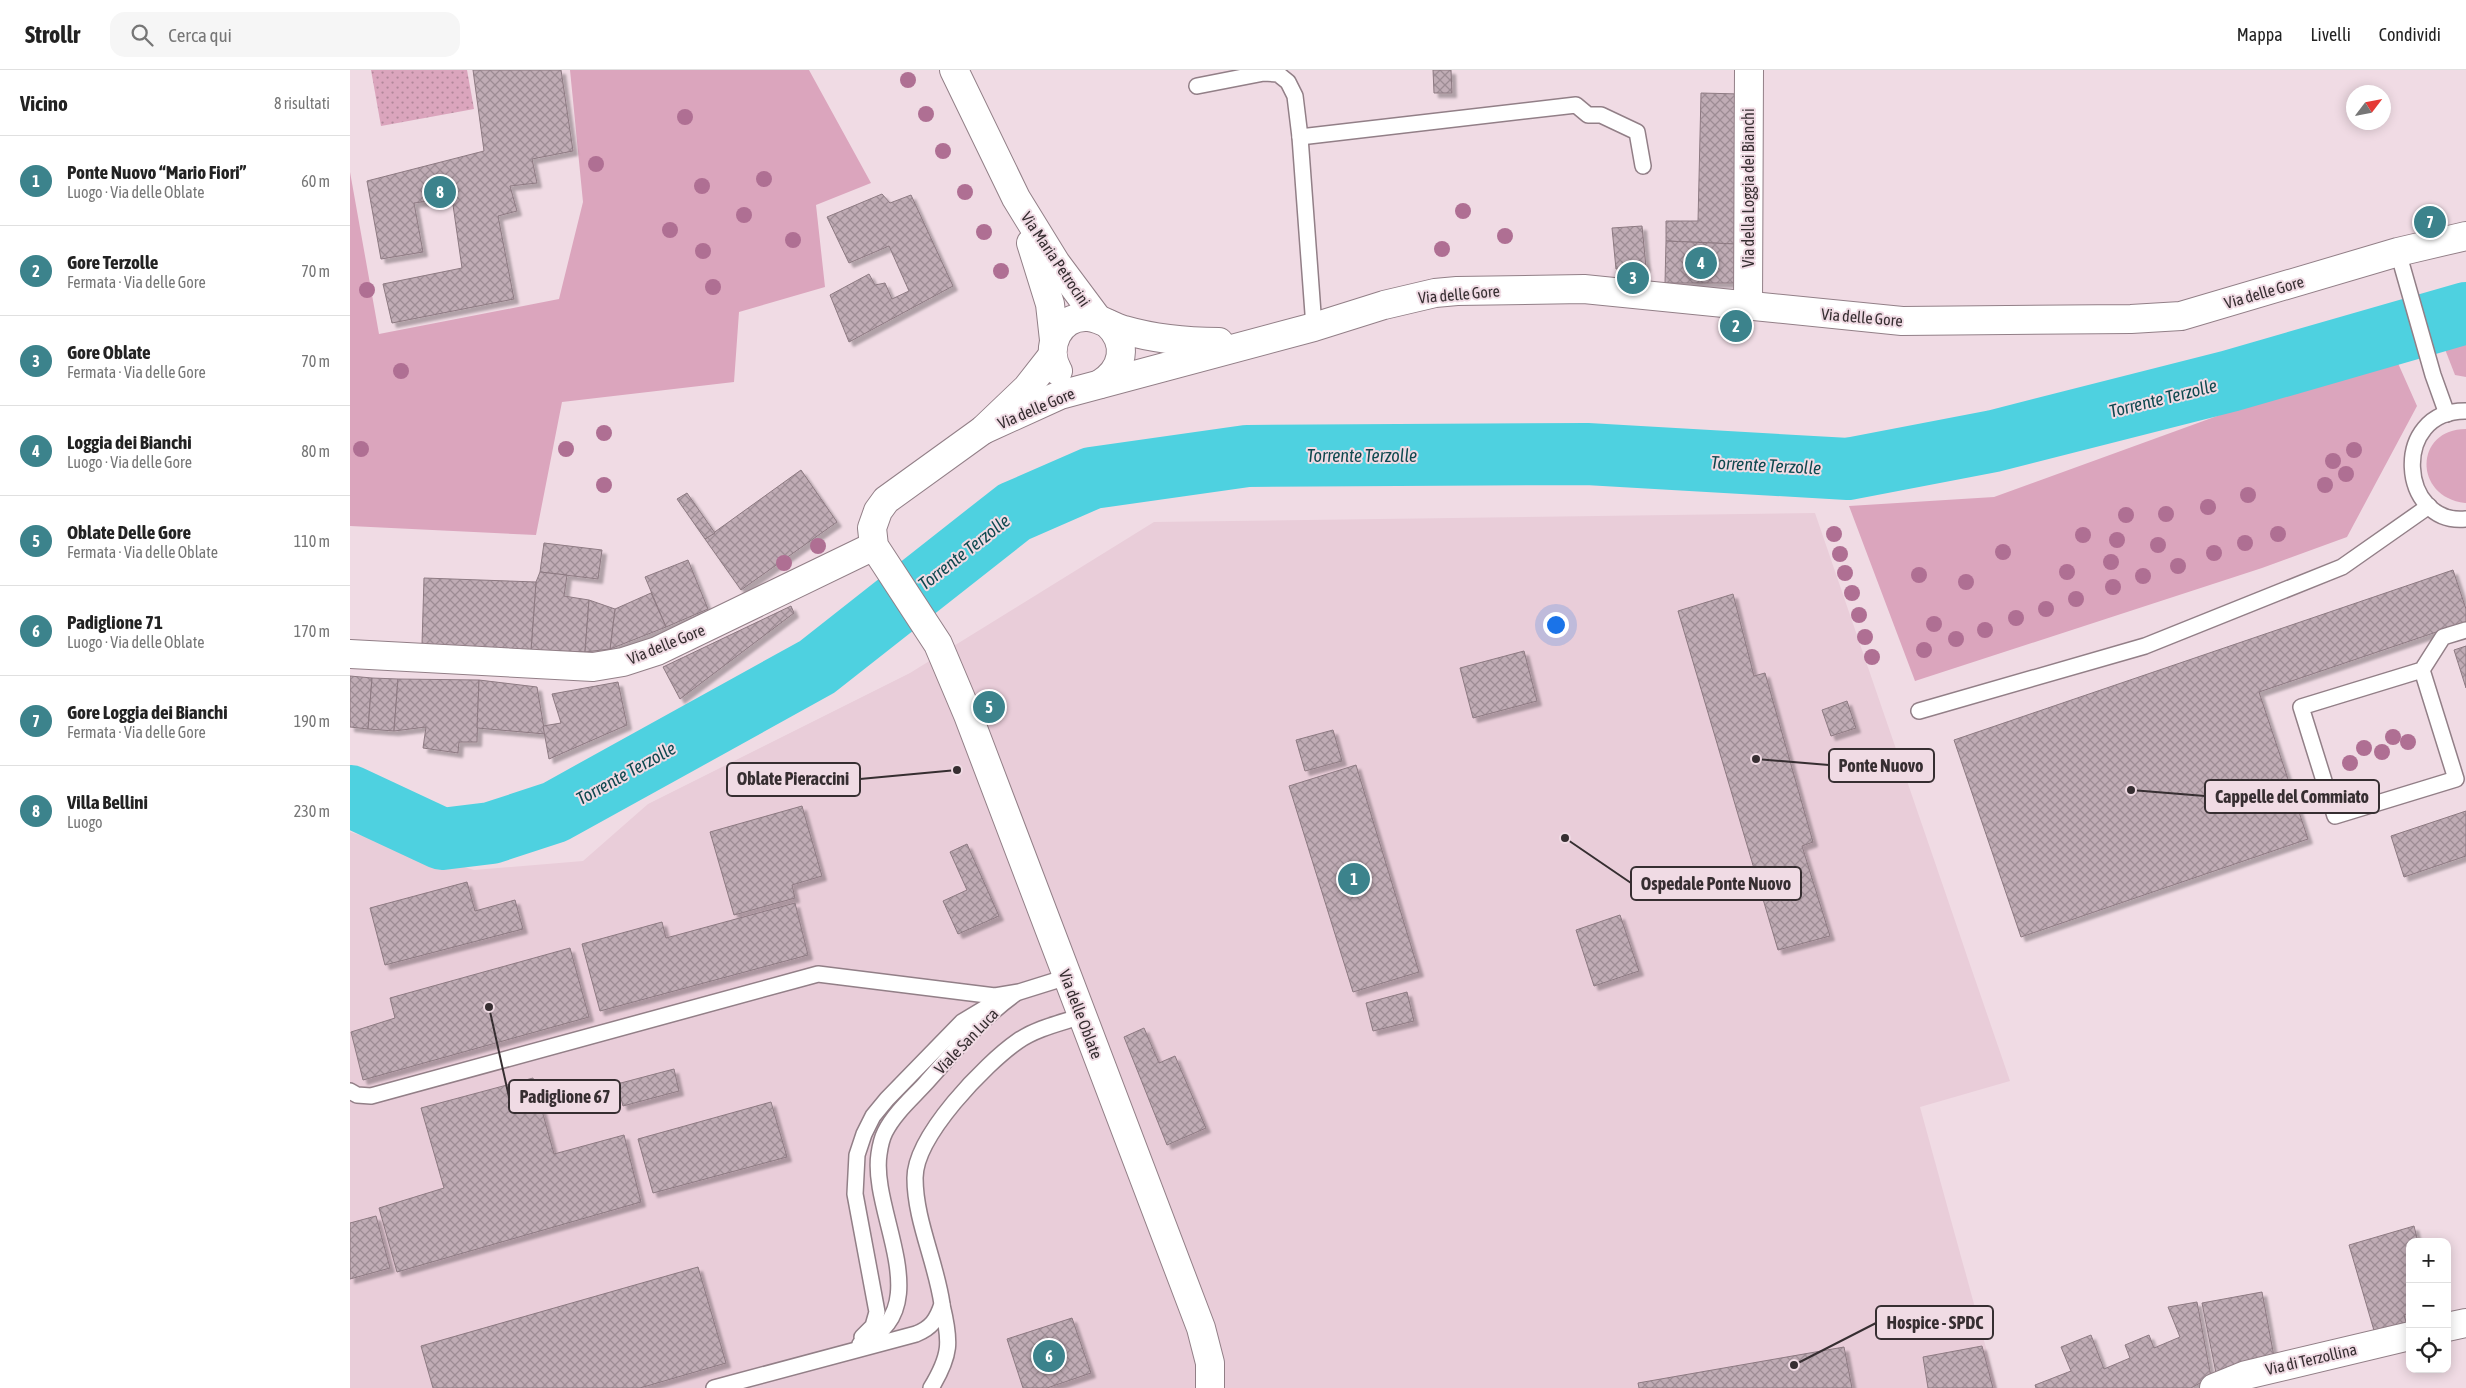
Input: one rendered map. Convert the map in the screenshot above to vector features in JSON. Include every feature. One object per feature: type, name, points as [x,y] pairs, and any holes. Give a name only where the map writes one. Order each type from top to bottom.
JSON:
[{"type":"street","name":"Via Maria Petrocini","points":[[954,70],[1016,198],[1056,263],[1103,321]]},
{"type":"street","name":"Via della Loggia dei Bianchi","points":[[1748,307],[1749,70]]},
{"type":"street","name":"Via Maria Petrocini","points":[[1016,198],[1047,289],[1053,316],[1053,348]]},
{"type":"street","name":"Via delle Gore","points":[[983,430],[1060,395],[1314,327],[1415,297],[1457,291],[1584,289],[1902,321],[2131,319],[2181,316],[2398,252],[2466,236]]},
{"type":"street","name":"Via delle Gore","points":[[350,654],[583,667],[623,662],[657,651],[878,552],[872,528],[878,511],[886,500],[983,430],[1027,388],[1053,348],[1059,330],[1068,322],[1079,317],[1103,321],[1135,333],[1184,342],[1256,342]]},
{"type":"street","name":"Via delle Gore","points":[[1053,348],[1060,375],[1074,384],[1094,386],[1109,378],[1117,369],[1121,358],[1121,347],[1117,335],[1103,321]]},
{"type":"street","name":"Via delle Oblate","points":[[878,552],[938,644],[968,715],[1201,1328],[1210,1363],[1210,1388]]},
{"type":"street","points":[[2451,1326],[2466,1323]]},
{"type":"street","name":"Via di Terzollina","points":[[2214,1388],[2246,1375],[2406,1337]]},
{"type":"lane","points":[[1197,86],[1264,74],[1278,74],[1288,82],[1295,96],[1300,137],[1314,327]]},
{"type":"lane","points":[[1300,137],[1576,105],[1588,115],[1601,115],[1637,132],[1643,166]]},
{"type":"lane","points":[[2398,252],[2433,375],[2447,414]]},
{"type":"lane","points":[[2466,411],[2447,414],[2430,424],[2418,438],[2411,455],[2412,474],[2417,492],[2429,506],[2444,516],[2466,519]]},
{"type":"lane","points":[[1919,711],[2145,646],[2342,567],[2429,506]]},
{"type":"lane","points":[[2422,670],[2456,779],[2335,816],[2301,707],[2422,670],[2443,637],[2466,630]]},
{"type":"lane","points":[[350,1091],[357,1095],[371,1096],[818,974],[995,996],[1018,992],[1067,977]]},
{"type":"lane","name":"Viale San Luca","points":[[831,1357],[866,1342],[883,1328],[895,1309],[899,1289],[899,1267],[883,1204],[879,1176],[879,1154],[885,1132],[899,1112],[992,1011],[1018,992]]},
{"type":"lane","name":"Viale San Luca","points":[[849,1349],[873,1326],[878,1312],[855,1194],[857,1155],[864,1134],[886,1099],[962,1022],[986,1006],[1018,992]]},
{"type":"lane","name":"Viale San Luca","points":[[714,1388],[928,1329],[938,1317],[942,1304],[916,1192],[915,1171],[922,1148],[931,1132],[962,1094],[1018,1041],[1034,1033],[1082,1016]]},
{"type":"lane","points":[[931,1388],[944,1367],[950,1342],[942,1304]]},
{"type":"shaded area","points":[[371,70],[467,70],[474,109],[381,126]]},
{"type":"shaded area","points":[[570,70],[809,70],[871,183],[816,205],[825,287],[739,312],[734,382],[562,402],[536,535],[350,526],[350,172],[379,334],[559,299],[583,202]]},
{"type":"shaded area","points":[[2466,332],[2466,377],[2455,375],[2441,339]]},
{"type":"shaded area","points":[[2393,352],[2417,406],[2347,537],[2262,568],[1915,681],[1849,506],[1994,497]]},
{"type":"shaded area","points":[[2466,429],[2465,503],[2448,498],[2436,489],[2429,477],[2426,464],[2429,451],[2437,440],[2449,432]]},
{"type":"shaded area","points":[[1815,513],[2010,1081],[1920,1107],[1997,1388],[350,1388],[350,832],[474,870],[583,861],[648,804],[910,673],[1154,522]]},
{"type":"building","points":[[473,70],[561,70],[573,151],[532,159],[537,183],[510,186],[517,211],[498,216],[514,299],[392,323],[383,284],[462,268],[452,198],[414,203],[423,252],[381,259],[367,181],[484,151]]},
{"type":"building","points":[[1433,70],[1451,70],[1452,93],[1434,93]]},
{"type":"building","points":[[1701,93],[1740,94],[1736,244],[1666,241],[1666,221],[1698,221]]},
{"type":"building","points":[[882,194],[890,203],[911,195],[953,286],[849,342],[830,295],[869,274],[875,285],[885,283],[892,299],[909,291],[889,246],[849,263],[827,217]]},
{"type":"building","points":[[1642,226],[1646,267],[1616,269],[1612,228]]},
{"type":"building","points":[[1666,241],[1736,244],[1736,283],[1665,283]]},
{"type":"building","points":[[801,470],[837,522],[741,590],[705,539]]},
{"type":"building","points":[[687,493],[715,533],[705,539],[677,499]]},
{"type":"building","points":[[544,543],[602,550],[598,579],[540,572]]},
{"type":"building","points":[[688,560],[708,609],[666,627],[645,577]]},
{"type":"building","points":[[2453,570],[2466,609],[2466,622],[2259,692],[2308,839],[2021,937],[1954,740]]},
{"type":"building","points":[[540,572],[567,575],[564,596],[589,600],[585,652],[531,650],[536,582]]},
{"type":"building","points":[[424,578],[536,582],[531,650],[422,644]]},
{"type":"building","points":[[651,593],[666,627],[610,649],[615,609]]},
{"type":"building","points":[[1733,594],[1754,676],[1765,673],[1813,842],[1802,846],[1830,936],[1778,950],[1678,611]]},
{"type":"building","points":[[589,600],[615,609],[610,649],[585,652]]},
{"type":"building","points":[[791,606],[794,613],[680,699],[663,667]]},
{"type":"building","points":[[2466,646],[2466,688],[2454,650]]},
{"type":"building","points":[[1524,651],[1537,701],[1473,718],[1460,668]]},
{"type":"building","points":[[350,676],[372,678],[368,729],[350,727]]},
{"type":"building","points":[[372,678],[398,679],[394,731],[368,729]]},
{"type":"building","points":[[398,679],[479,680],[477,742],[459,742],[458,753],[423,748],[426,727],[394,731]]},
{"type":"building","points":[[479,680],[537,687],[545,734],[477,728]]},
{"type":"building","points":[[618,682],[627,725],[549,759],[543,726],[561,723],[552,694]]},
{"type":"building","points":[[1847,701],[1856,728],[1831,736],[1822,710]]},
{"type":"building","points":[[1333,730],[1342,761],[1305,771],[1296,740]]},
{"type":"building","points":[[1356,765],[1419,972],[1353,992],[1289,786]]},
{"type":"building","points":[[802,806],[822,876],[792,885],[795,898],[734,915],[710,832]]},
{"type":"building","points":[[2466,811],[2466,856],[2404,877],[2391,836]]},
{"type":"building","points":[[967,844],[999,916],[958,934],[943,901],[967,890],[950,852]]},
{"type":"building","points":[[467,882],[475,911],[515,900],[523,929],[385,965],[370,908]]},
{"type":"building","points":[[795,903],[808,955],[600,1011],[582,944],[662,922],[666,938]]},
{"type":"building","points":[[1620,915],[1639,971],[1594,986],[1576,930]]},
{"type":"building","points":[[570,948],[589,1017],[363,1080],[351,1032],[395,1018],[390,998]]},
{"type":"building","points":[[1407,992],[1414,1021],[1373,1031],[1366,1003]]},
{"type":"building","points":[[1144,1028],[1159,1063],[1175,1056],[1206,1128],[1167,1145],[1124,1037]]},
{"type":"building","points":[[674,1069],[679,1091],[623,1106],[617,1084]]},
{"type":"building","points":[[533,1078],[554,1154],[624,1135],[641,1202],[397,1272],[379,1208],[444,1188],[421,1108]]},
{"type":"building","points":[[771,1102],[787,1157],[653,1193],[638,1139]]},
{"type":"building","points":[[376,1216],[390,1268],[350,1279],[350,1223]]},
{"type":"building","points":[[2414,1226],[2417,1238],[2406,1238],[2406,1315],[2404,1315],[2406,1325],[2375,1334],[2349,1245]]},
{"type":"building","points":[[698,1267],[726,1363],[640,1388],[433,1388],[421,1346]]},
{"type":"building","points":[[2262,1292],[2275,1362],[2216,1373],[2202,1303]]},
{"type":"building","points":[[2197,1302],[2211,1377],[2191,1388],[2036,1388],[2035,1385],[2071,1371],[2061,1347],[2091,1335],[2104,1369],[2130,1358],[2125,1345],[2149,1335],[2154,1348],[2180,1337],[2168,1307]]},
{"type":"building","points":[[1072,1318],[1091,1373],[1047,1388],[1023,1388],[1007,1339]]},
{"type":"building","points":[[1982,1346],[1993,1388],[1928,1388],[1923,1357]]},
{"type":"building","points":[[1844,1347],[1852,1388],[1639,1388],[1638,1383]]},
{"type":"waterway","name":"Torrente Terzolle","points":[[350,796],[442,839],[491,833],[555,812],[817,667],[1014,512],[1092,478],[1247,456],[1587,454],[1848,469],[1994,441],[2230,381],[2466,313]]},
{"type":"place","name":"Villa Bellini","points":[[440,192]]},
{"type":"place","name":"Gore Loggia dei Bianchi","points":[[2430,222]]},
{"type":"place","name":"Loggia dei Bianchi","points":[[1701,263]]},
{"type":"place","name":"Gore Oblate","points":[[1633,278]]},
{"type":"place","name":"Gore Terzolle","points":[[1736,326]]},
{"type":"place","name":"Oblate Delle Gore","points":[[989,707]]},
{"type":"place","name":"Ponte Nuovo","points":[[1756,759]]},
{"type":"place","name":"Oblate Pieraccini","points":[[957,770]]},
{"type":"place","name":"Cappelle del Commiato","points":[[2131,790]]},
{"type":"place","name":"Ospedale Ponte Nuovo","points":[[1565,838]]},
{"type":"place","name":"Ponte Nuovo “Mario Fiori”","points":[[1354,879]]},
{"type":"place","name":"Padiglione 67","points":[[489,1007]]},
{"type":"place","name":"Padiglione 71","points":[[1049,1356]]},
{"type":"place","name":"Hospice - SPDC","points":[[1794,1365]]}]
